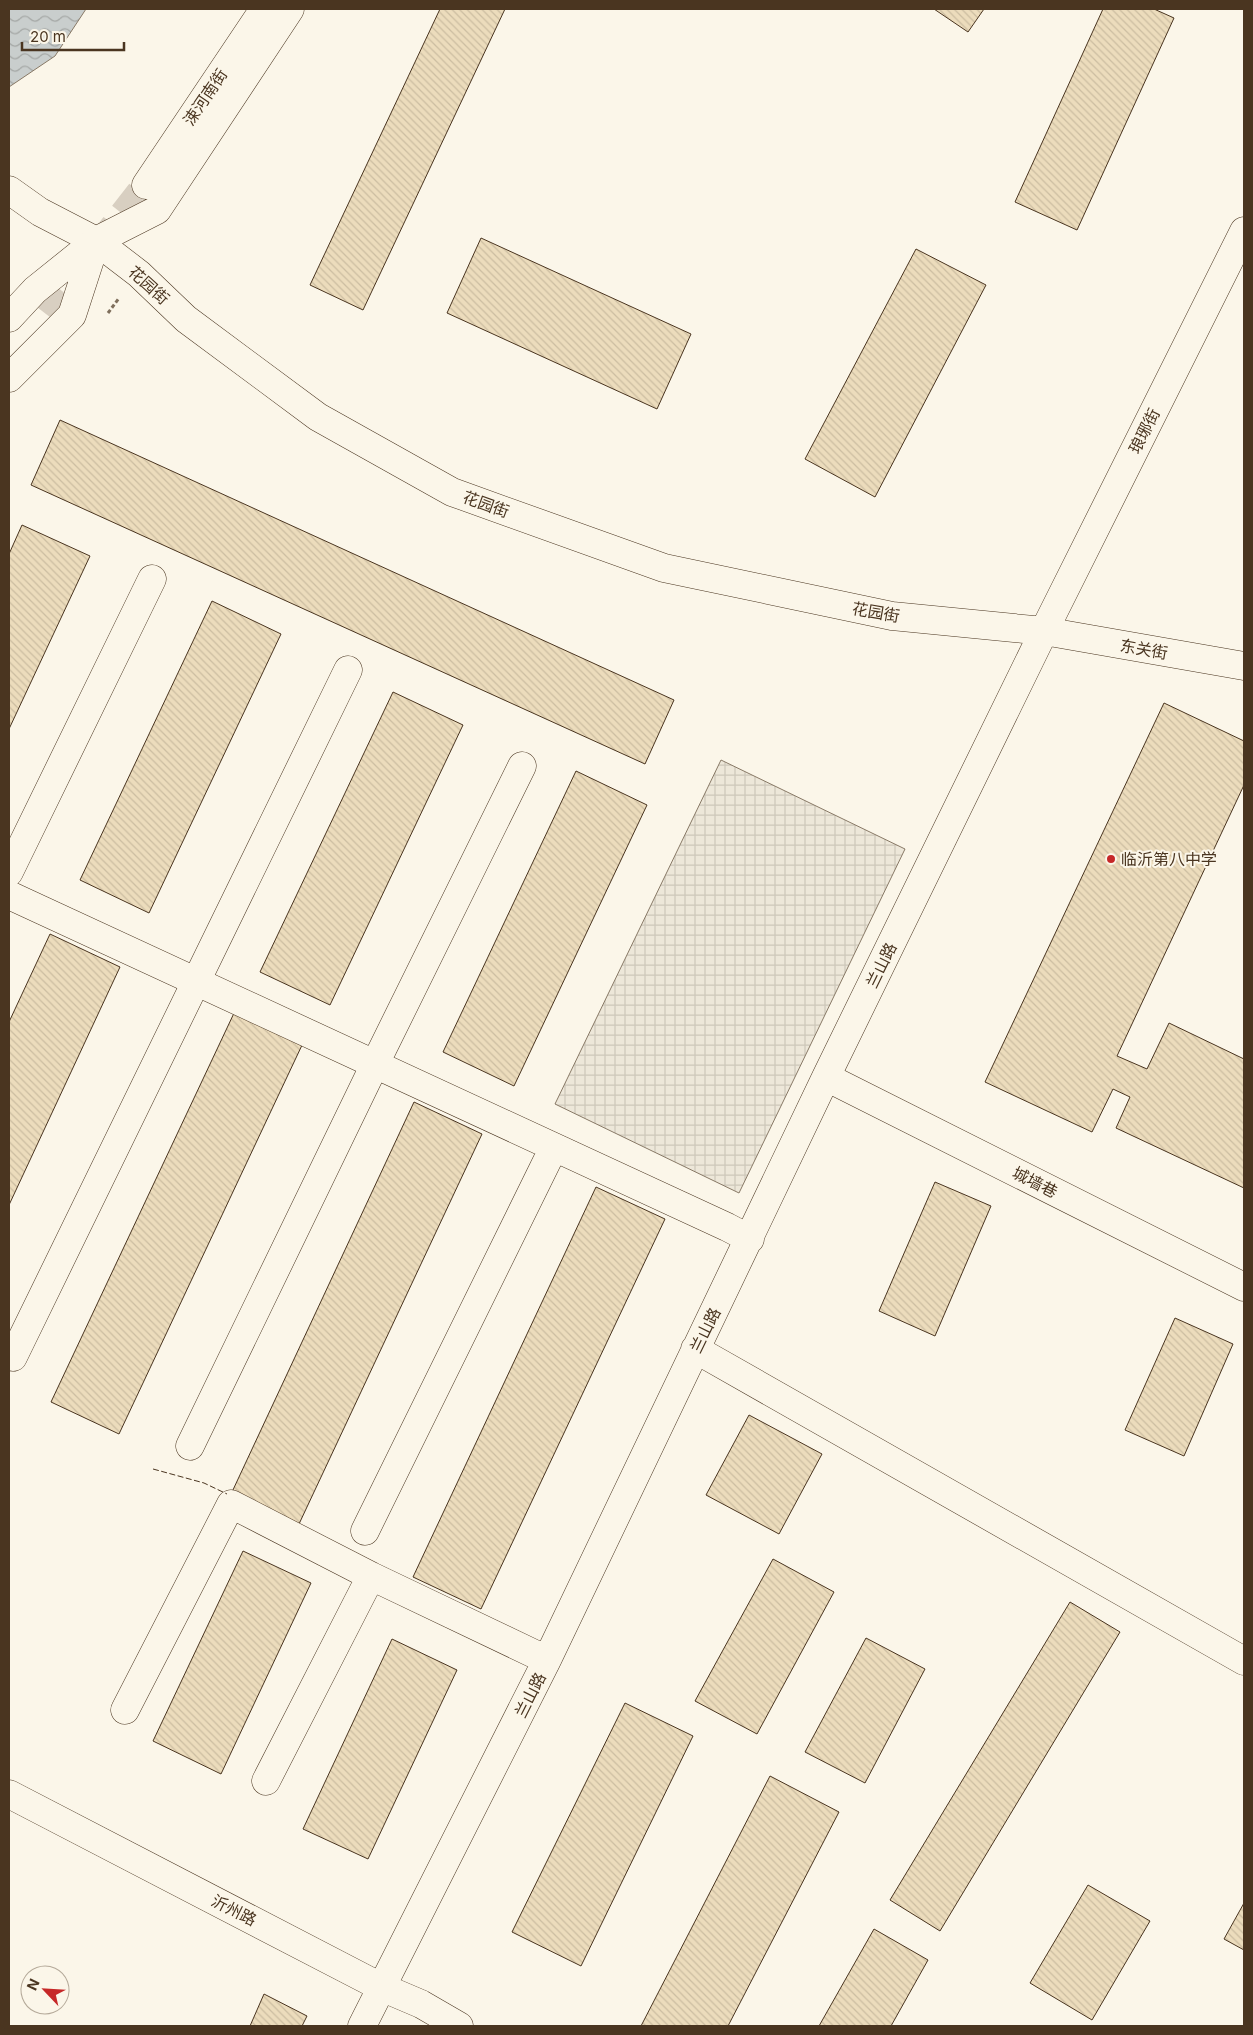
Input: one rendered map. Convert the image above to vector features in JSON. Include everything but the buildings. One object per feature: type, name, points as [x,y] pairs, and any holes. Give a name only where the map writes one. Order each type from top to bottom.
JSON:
[{"type":"street","name":"涑河南街","points":[[146,185],[264,9]]},
{"type":"street","points":[[9,318],[35,290],[96,241],[156,210],[290,9]]},
{"type":"street","name":"花园街","points":[[9,190],[40,212],[96,241],[139,274],[186,319],[318,417],[452,492],[664,568],[892,616],[1044,631]]},
{"type":"street","name":"琅琊街","points":[[1044,631],[1244,232]]},
{"type":"street","points":[[9,378],[72,314],[96,241]]},
{"type":"street","points":[[9,354],[46,314]]},
{"type":"street","points":[[9,872],[152,579]]},
{"type":"street","name":"东关街","points":[[1044,631],[1244,666]]},
{"type":"street","name":"兰山路","points":[[362,2026],[547,1660],[826,1077],[1044,631]]},
{"type":"street","points":[[13,1357],[348,670]]},
{"type":"street","points":[[190,1446],[522,766]]},
{"type":"street","points":[[9,895],[750,1239]]},
{"type":"street","name":"城墙巷","points":[[826,1077],[1244,1287]]},
{"type":"street","points":[[365,1531],[554,1147]]},
{"type":"street","points":[[695,1349],[1244,1661]]},
{"type":"street","points":[[125,1710],[231,1504],[371,1576],[547,1660]]},
{"type":"street","points":[[266,1781],[371,1576]]},
{"type":"street","name":"沂州路","points":[[9,1794],[460,2026]]},
{"type":"shaded area","points":[[721,760],[905,849],[739,1193],[555,1104]]},
{"type":"water","points":[[9,9],[86,9],[55,56],[9,87]]},
{"type":"tunnel","points":[[46,314],[146,185]]},
{"type":"fence","points":[[153,1469],[204,1483],[227,1494]]},
{"type":"place","name":"临沂第八中学","points":[[1111,859]]}]
